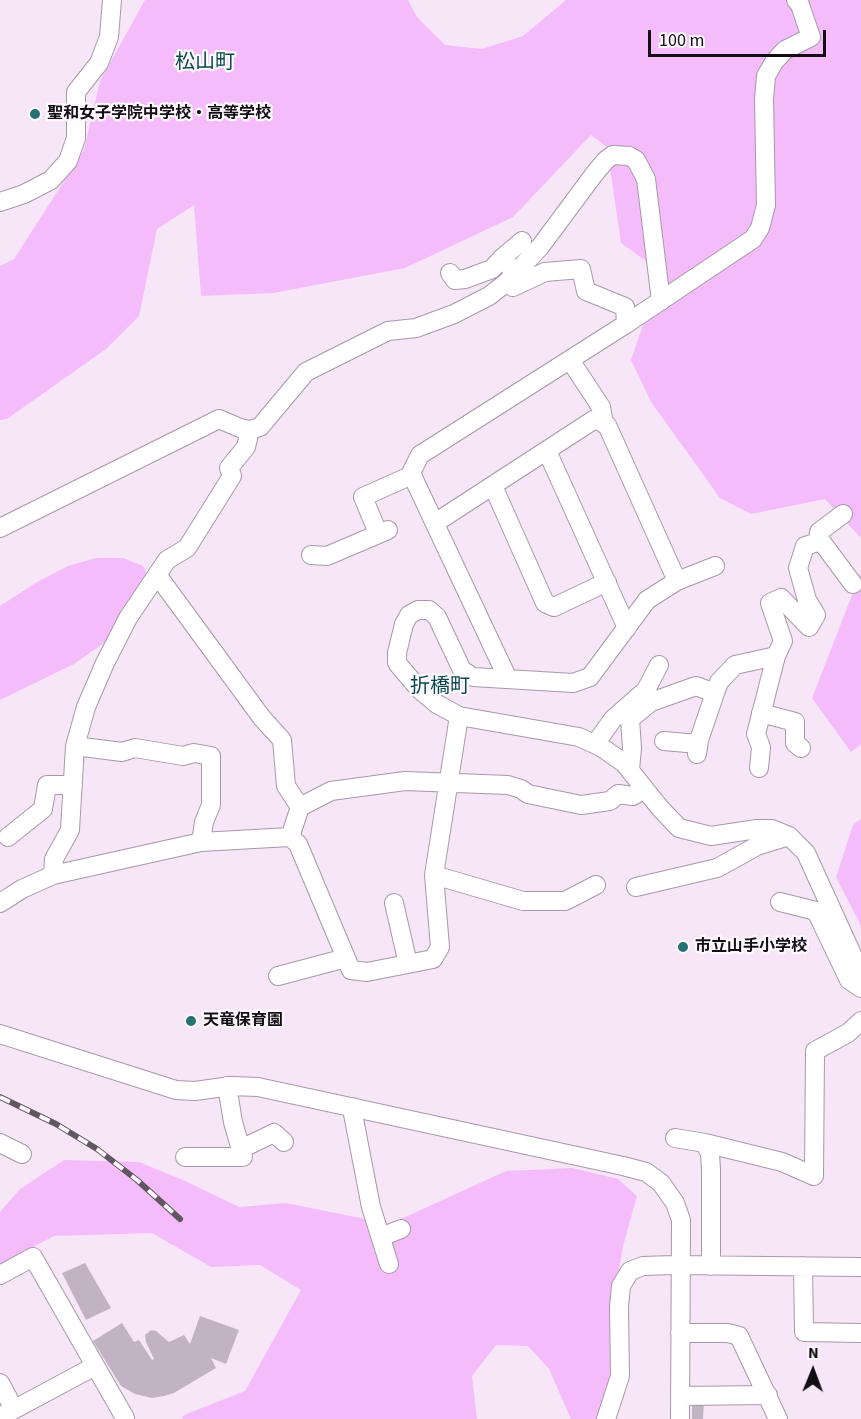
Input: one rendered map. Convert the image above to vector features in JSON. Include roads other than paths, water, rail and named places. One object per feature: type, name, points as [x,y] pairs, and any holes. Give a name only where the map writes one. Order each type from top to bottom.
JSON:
[{"type":"street","points":[[0,202],[24,194],[51,180],[68,161],[76,138],[76,92],[99,63],[109,37],[112,0]]},
{"type":"street","points":[[508,679],[411,472],[420,455],[626,324],[753,239],[760,228],[766,205],[764,99],[766,76],[774,62],[785,50],[811,37],[800,5],[796,0]]},
{"type":"street","points":[[0,528],[219,419],[240,428],[250,430],[260,428],[306,372],[388,331],[416,328],[454,314],[489,296],[512,277],[540,247],[606,160],[613,155],[629,156],[640,166],[646,179],[661,301]]},
{"type":"street","points":[[450,273],[455,280],[465,279],[492,268],[522,240]]},
{"type":"street","points":[[502,258],[512,277],[513,287],[545,272],[581,268],[586,291],[625,307],[626,324]]},
{"type":"street","points":[[570,360],[601,407],[604,424]]},
{"type":"street","points":[[435,523],[595,419],[607,425],[677,581]]},
{"type":"street","points":[[53,875],[54,859],[70,830],[75,746],[86,707],[105,663],[128,618],[167,560],[187,548],[232,476],[229,468],[246,447],[250,430]]},
{"type":"street","points":[[548,451],[627,628]]},
{"type":"street","points":[[311,555],[327,556],[384,531],[363,497],[412,475]]},
{"type":"street","points":[[493,486],[545,603],[554,607],[606,582]]},
{"type":"street","points":[[818,542],[819,532],[843,514]]},
{"type":"street","points":[[759,768],[760,747],[756,734],[776,656],[783,641],[770,603],[781,598],[809,627],[816,615],[807,600],[798,568],[805,546],[821,541],[841,556],[853,584]]},
{"type":"street","points":[[715,566],[677,581],[647,600],[594,671],[584,680],[573,683],[473,677],[462,670],[437,617],[429,610],[418,610],[409,615],[404,624],[397,663],[419,689],[436,704],[459,716],[579,737],[595,744],[624,763],[679,828],[711,836],[772,829],[789,836],[806,853],[861,974]]},
{"type":"street","points":[[158,576],[262,718],[282,740],[286,786],[300,807]]},
{"type":"street","points":[[664,741],[697,749],[719,682],[735,665],[776,656]]},
{"type":"street","points":[[595,744],[614,719],[646,690],[659,665]]},
{"type":"street","points":[[630,770],[632,748],[630,719],[651,702],[696,686],[715,693]]},
{"type":"street","points":[[761,713],[795,722],[795,743],[801,748]]},
{"type":"street","points":[[0,903],[22,889],[53,875],[201,842],[290,837],[298,844],[351,970],[367,972],[433,959],[440,947],[434,875],[459,716]]},
{"type":"street","points":[[75,746],[122,752],[135,748],[183,756],[194,753],[211,756],[211,805],[204,822],[201,842]]},
{"type":"street","points":[[290,837],[300,807],[331,791],[405,781],[508,785],[528,794],[581,806],[610,801],[618,794],[633,796],[644,789]]},
{"type":"street","points":[[8,837],[43,809],[48,785],[73,785]]},
{"type":"street","points":[[636,888],[717,868],[757,846],[789,836]]},
{"type":"street","points":[[434,875],[523,901],[565,901],[596,885]]},
{"type":"street","points":[[780,902],[816,911],[849,980],[861,988]]},
{"type":"street","points":[[394,903],[408,964]]},
{"type":"street","points":[[278,976],[346,958]]},
{"type":"street","points":[[675,1138],[782,1162],[814,1176],[815,1051],[848,1033],[861,1021]]},
{"type":"street","points":[[0,1034],[176,1090],[227,1086],[258,1087],[646,1172],[661,1183],[675,1203],[681,1220],[680,1419]]},
{"type":"street","points":[[185,1157],[243,1157],[233,1122],[227,1086]]},
{"type":"street","points":[[353,1107],[371,1207],[389,1264]]},
{"type":"street","points":[[241,1149],[274,1133],[284,1142]]},
{"type":"street","points":[[0,1143],[22,1154]]},
{"type":"street","points":[[705,1143],[710,1154],[711,1169],[711,1266]]},
{"type":"street","points":[[381,1237],[401,1229]]},
{"type":"street","points":[[0,1275],[33,1257],[125,1419],[139,1417],[141,1419]]},
{"type":"street","points":[[606,1419],[620,1376],[619,1307],[621,1286],[630,1271],[643,1266],[680,1265],[861,1267]]},
{"type":"street","points":[[803,1266],[804,1332],[861,1333]]},
{"type":"street","points":[[680,1333],[728,1333],[739,1336],[778,1419]]},
{"type":"street","points":[[0,1383],[7,1413],[95,1366]]},
{"type":"street","points":[[680,1396],[768,1395]]},
{"type":"railway","points":[[0,1097],[56,1124],[97,1149],[137,1180],[180,1219]]},
{"type":"place","name":"聖和女子学院中学校・高等学校","points":[[35,114]]},
{"type":"place","name":"市立山手小学校","points":[[683,947]]},
{"type":"place","name":"天竜保育園","points":[[191,1021]]},
{"type":"district","name":"松山町","points":[[205,64]]},
{"type":"district","name":"折橋町","points":[[440,688]]}]
